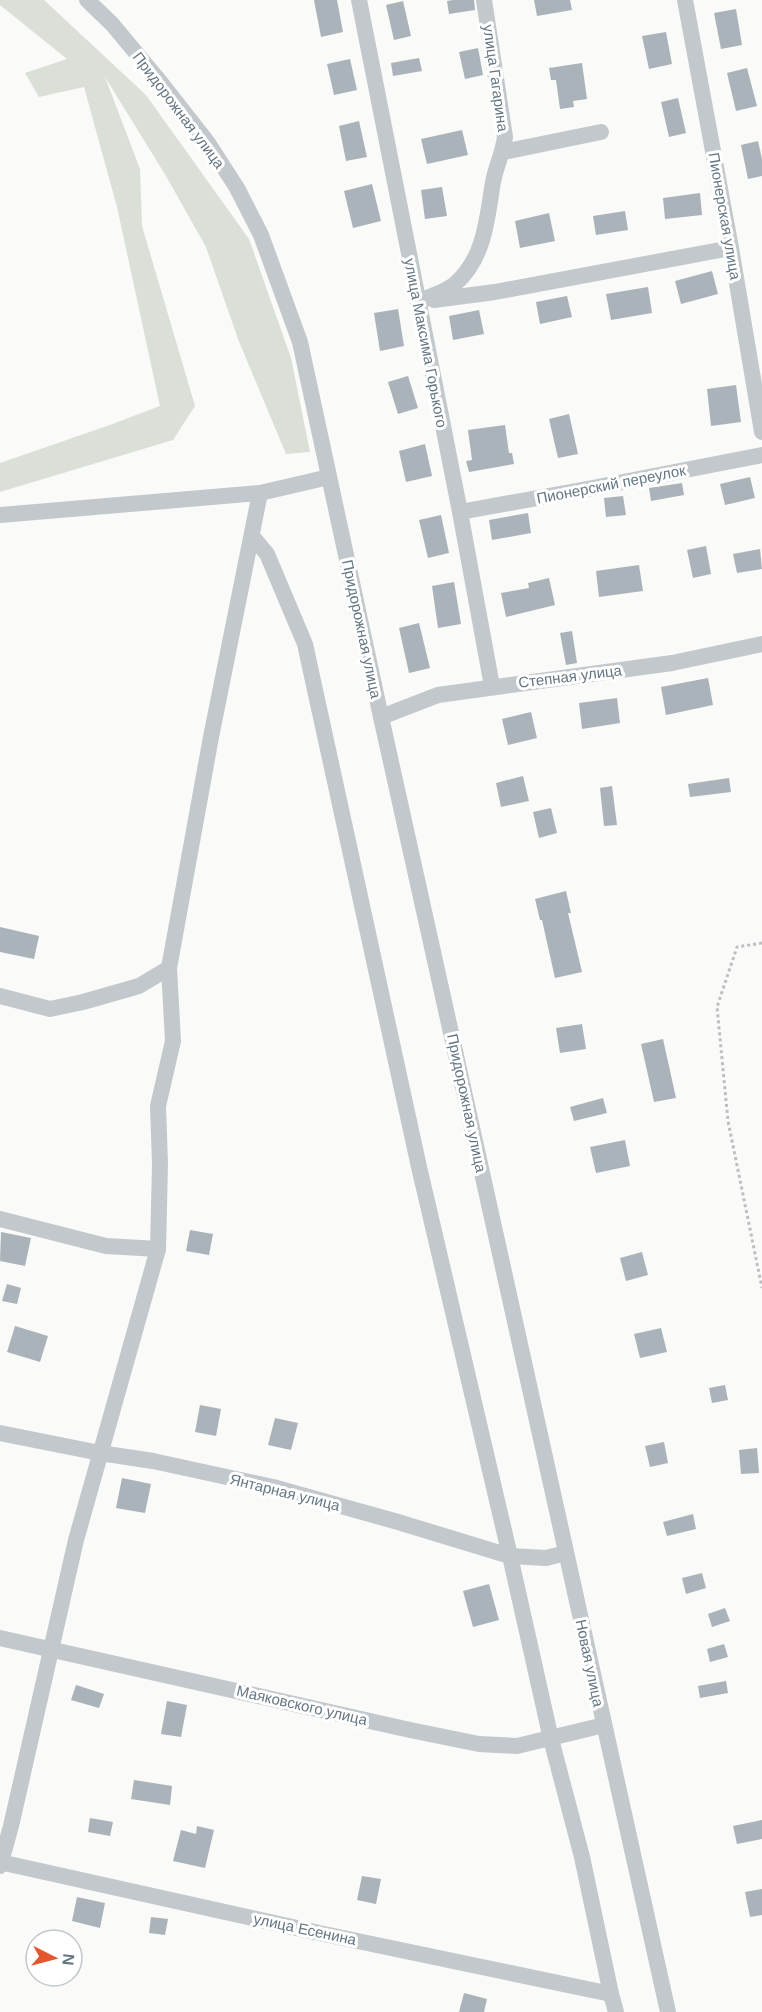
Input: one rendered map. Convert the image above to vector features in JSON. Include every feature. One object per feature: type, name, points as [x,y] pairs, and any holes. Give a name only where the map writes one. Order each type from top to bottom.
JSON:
[{"type":"street","name":"Придорожная улица","points":[[87,0],[112,24],[157,78],[208,143],[237,188],[261,236],[300,342],[513,1313]]},
{"type":"street","name":"улица Максима Горького","points":[[359,0],[492,686]]},
{"type":"street","name":"улица Гагарина","points":[[418,302],[454,285],[471,266],[484,236],[494,176],[503,152],[505,137],[484,0]]},
{"type":"street","name":"Пионерская улица","points":[[685,0],[762,432]]},
{"type":"street","points":[[503,152],[601,132]]},
{"type":"street","points":[[418,302],[495,292],[731,248]]},
{"type":"street","name":"Пионерский переулок","points":[[460,512],[762,455]]},
{"type":"street","points":[[0,515],[260,493],[329,477]]},
{"type":"street","points":[[0,1863],[76,1540],[158,1249],[160,1164],[158,1106],[173,1041],[169,968],[211,737],[260,493]]},
{"type":"street","points":[[252,536],[267,554],[304,644],[418,1167],[551,1738],[582,1857],[616,2012]]},
{"type":"street","name":"Степная улица","points":[[381,717],[438,695],[672,663],[762,644]]},
{"type":"street","points":[[0,996],[50,1009],[139,986],[169,968]]},
{"type":"street","points":[[0,1219],[106,1246],[158,1249]]},
{"type":"street","name":"Новая улица","points":[[513,1313],[668,2012]]},
{"type":"street","name":"Янтарная улица","points":[[0,1433],[153,1461],[273,1487],[398,1522],[510,1557],[546,1558],[566,1553]]},
{"type":"street","name":"Маяковского улица","points":[[0,1638],[479,1744],[517,1746],[604,1725]]},
{"type":"street","name":"улица Есенина","points":[[0,1863],[611,1994]]},
{"type":"path","points":[[762,943],[737,947],[717,1007],[728,1121],[762,1288]]},
{"type":"shaded area","points":[[0,0],[44,0],[146,95],[249,239],[291,358],[310,452],[286,454],[238,339],[206,247],[166,176],[105,77],[140,169],[142,226],[195,406],[173,440],[0,492],[0,463],[160,406],[117,207],[84,87],[39,97],[25,73],[67,59],[0,5]]},
{"type":"building","points":[[314,0],[337,0],[343,32],[321,37]]},
{"type":"building","points":[[474,0],[475,10],[449,14],[447,1]]},
{"type":"building","points":[[534,0],[570,0],[572,10],[537,16]]},
{"type":"building","points":[[403,1],[411,36],[394,40],[386,5]]},
{"type":"building","points":[[736,9],[742,45],[721,49],[714,13]]},
{"type":"building","points":[[666,32],[672,64],[649,69],[642,36]]},
{"type":"building","points":[[478,48],[483,75],[465,79],[459,52]]},
{"type":"building","points":[[419,58],[422,71],[393,76],[391,63]]},
{"type":"building","points":[[350,59],[357,90],[334,95],[327,64]]},
{"type":"building","points":[[582,63],[587,99],[573,101],[574,107],[560,109],[556,80],[551,80],[549,68]]},
{"type":"building","points":[[747,68],[757,106],[736,111],[727,73]]},
{"type":"building","points":[[678,98],[686,133],[669,137],[661,102]]},
{"type":"building","points":[[359,121],[367,157],[346,161],[339,126]]},
{"type":"building","points":[[462,130],[468,155],[427,164],[421,139]]},
{"type":"building","points":[[758,141],[762,159],[762,176],[748,179],[741,145]]},
{"type":"building","points":[[372,184],[381,221],[353,228],[344,191]]},
{"type":"building","points":[[442,187],[447,216],[425,219],[421,190]]},
{"type":"building","points":[[700,193],[702,215],[665,219],[663,198]]},
{"type":"building","points":[[625,211],[628,230],[596,235],[593,216]]},
{"type":"building","points":[[549,213],[555,241],[520,248],[515,221]]},
{"type":"building","points":[[712,271],[718,294],[681,304],[675,281]]},
{"type":"building","points":[[648,287],[652,313],[611,320],[606,294]]},
{"type":"building","points":[[567,296],[572,317],[540,324],[536,302]]},
{"type":"building","points":[[398,309],[404,346],[380,351],[374,313]]},
{"type":"building","points":[[479,310],[484,334],[453,340],[449,316]]},
{"type":"building","points":[[408,376],[418,408],[398,414],[388,382]]},
{"type":"building","points":[[736,385],[741,422],[711,426],[707,389]]},
{"type":"building","points":[[569,414],[578,454],[558,458],[549,419]]},
{"type":"building","points":[[505,425],[509,453],[512,453],[514,464],[469,472],[466,461],[472,460],[468,430]]},
{"type":"building","points":[[425,444],[432,476],[406,482],[399,451]]},
{"type":"building","points":[[750,477],[755,498],[725,505],[720,484]]},
{"type":"building","points":[[682,483],[684,495],[651,501],[649,488]]},
{"type":"building","points":[[623,496],[626,515],[606,517],[604,498]]},
{"type":"building","points":[[528,513],[531,533],[492,540],[489,520]]},
{"type":"building","points":[[441,515],[449,553],[428,558],[419,520]]},
{"type":"building","points":[[706,546],[711,574],[693,578],[687,550]]},
{"type":"building","points":[[760,549],[762,569],[737,573],[733,554]]},
{"type":"building","points":[[639,565],[643,591],[599,597],[596,571]]},
{"type":"building","points":[[549,578],[555,605],[506,617],[501,593],[529,588],[528,583]]},
{"type":"building","points":[[454,582],[461,624],[438,628],[432,586]]},
{"type":"building","points":[[419,623],[430,668],[409,673],[399,628]]},
{"type":"building","points":[[572,631],[577,663],[566,665],[560,633]]},
{"type":"building","points":[[708,678],[713,705],[666,715],[661,687]]},
{"type":"building","points":[[617,698],[620,723],[582,729],[579,703]]},
{"type":"building","points":[[531,712],[537,738],[508,745],[502,719]]},
{"type":"building","points":[[523,776],[529,801],[501,807],[496,783]]},
{"type":"building","points":[[729,778],[731,792],[690,797],[688,784]]},
{"type":"building","points":[[612,786],[617,825],[604,826],[600,788]]},
{"type":"building","points":[[551,808],[557,833],[539,838],[533,812]]},
{"type":"building","points":[[566,891],[571,913],[568,913],[582,972],[555,978],[535,899]]},
{"type":"building","points":[[0,927],[39,936],[34,959],[0,952]]},
{"type":"building","points":[[582,1024],[586,1049],[560,1053],[556,1028]]},
{"type":"building","points":[[663,1039],[676,1098],[654,1102],[641,1044]]},
{"type":"building","points":[[603,1098],[607,1113],[574,1121],[570,1107]]},
{"type":"building","points":[[625,1140],[630,1166],[596,1173],[590,1147]]},
{"type":"building","points":[[190,1230],[213,1234],[209,1255],[186,1251]]},
{"type":"building","points":[[1,1232],[31,1238],[25,1266],[0,1261]]},
{"type":"building","points":[[642,1252],[648,1275],[626,1281],[620,1258]]},
{"type":"building","points":[[7,1284],[21,1288],[17,1304],[2,1301]]},
{"type":"building","points":[[15,1326],[48,1336],[40,1362],[7,1352]]},
{"type":"building","points":[[661,1328],[667,1352],[640,1358],[634,1334]]},
{"type":"building","points":[[725,1385],[728,1400],[712,1403],[709,1388]]},
{"type":"building","points":[[200,1405],[221,1409],[216,1436],[195,1432]]},
{"type":"building","points":[[275,1418],[298,1423],[291,1450],[268,1445]]},
{"type":"building","points":[[664,1442],[668,1463],[650,1467],[645,1446]]},
{"type":"building","points":[[757,1448],[759,1473],[741,1474],[739,1450]]},
{"type":"building","points":[[122,1478],[151,1484],[145,1513],[116,1508]]},
{"type":"building","points":[[693,1514],[696,1529],[667,1536],[663,1522]]},
{"type":"building","points":[[702,1573],[706,1588],[686,1594],[682,1578]]},
{"type":"building","points":[[489,1584],[499,1620],[473,1627],[463,1591]]},
{"type":"building","points":[[725,1608],[730,1621],[712,1627],[708,1614]]},
{"type":"building","points":[[724,1644],[728,1657],[710,1662],[707,1649]]},
{"type":"building","points":[[726,1681],[728,1693],[700,1698],[698,1686]]},
{"type":"building","points":[[76,1685],[104,1694],[99,1708],[71,1700]]},
{"type":"building","points":[[167,1701],[187,1705],[181,1737],[161,1734]]},
{"type":"building","points":[[134,1780],[172,1786],[170,1805],[131,1799]]},
{"type":"building","points":[[90,1818],[113,1822],[110,1836],[88,1832]]},
{"type":"building","points":[[762,1820],[762,1839],[737,1844],[733,1826]]},
{"type":"building","points":[[197,1826],[214,1830],[205,1868],[173,1861],[181,1830],[196,1834]]},
{"type":"building","points":[[362,1876],[381,1879],[376,1904],[357,1900]]},
{"type":"building","points":[[762,1889],[762,1915],[750,1917],[745,1892]]},
{"type":"building","points":[[77,1897],[105,1903],[100,1928],[72,1921]]},
{"type":"building","points":[[151,1917],[168,1919],[165,1935],[149,1933]]},
{"type":"building","points":[[464,1993],[487,1999],[484,2012],[459,2012]]}]
